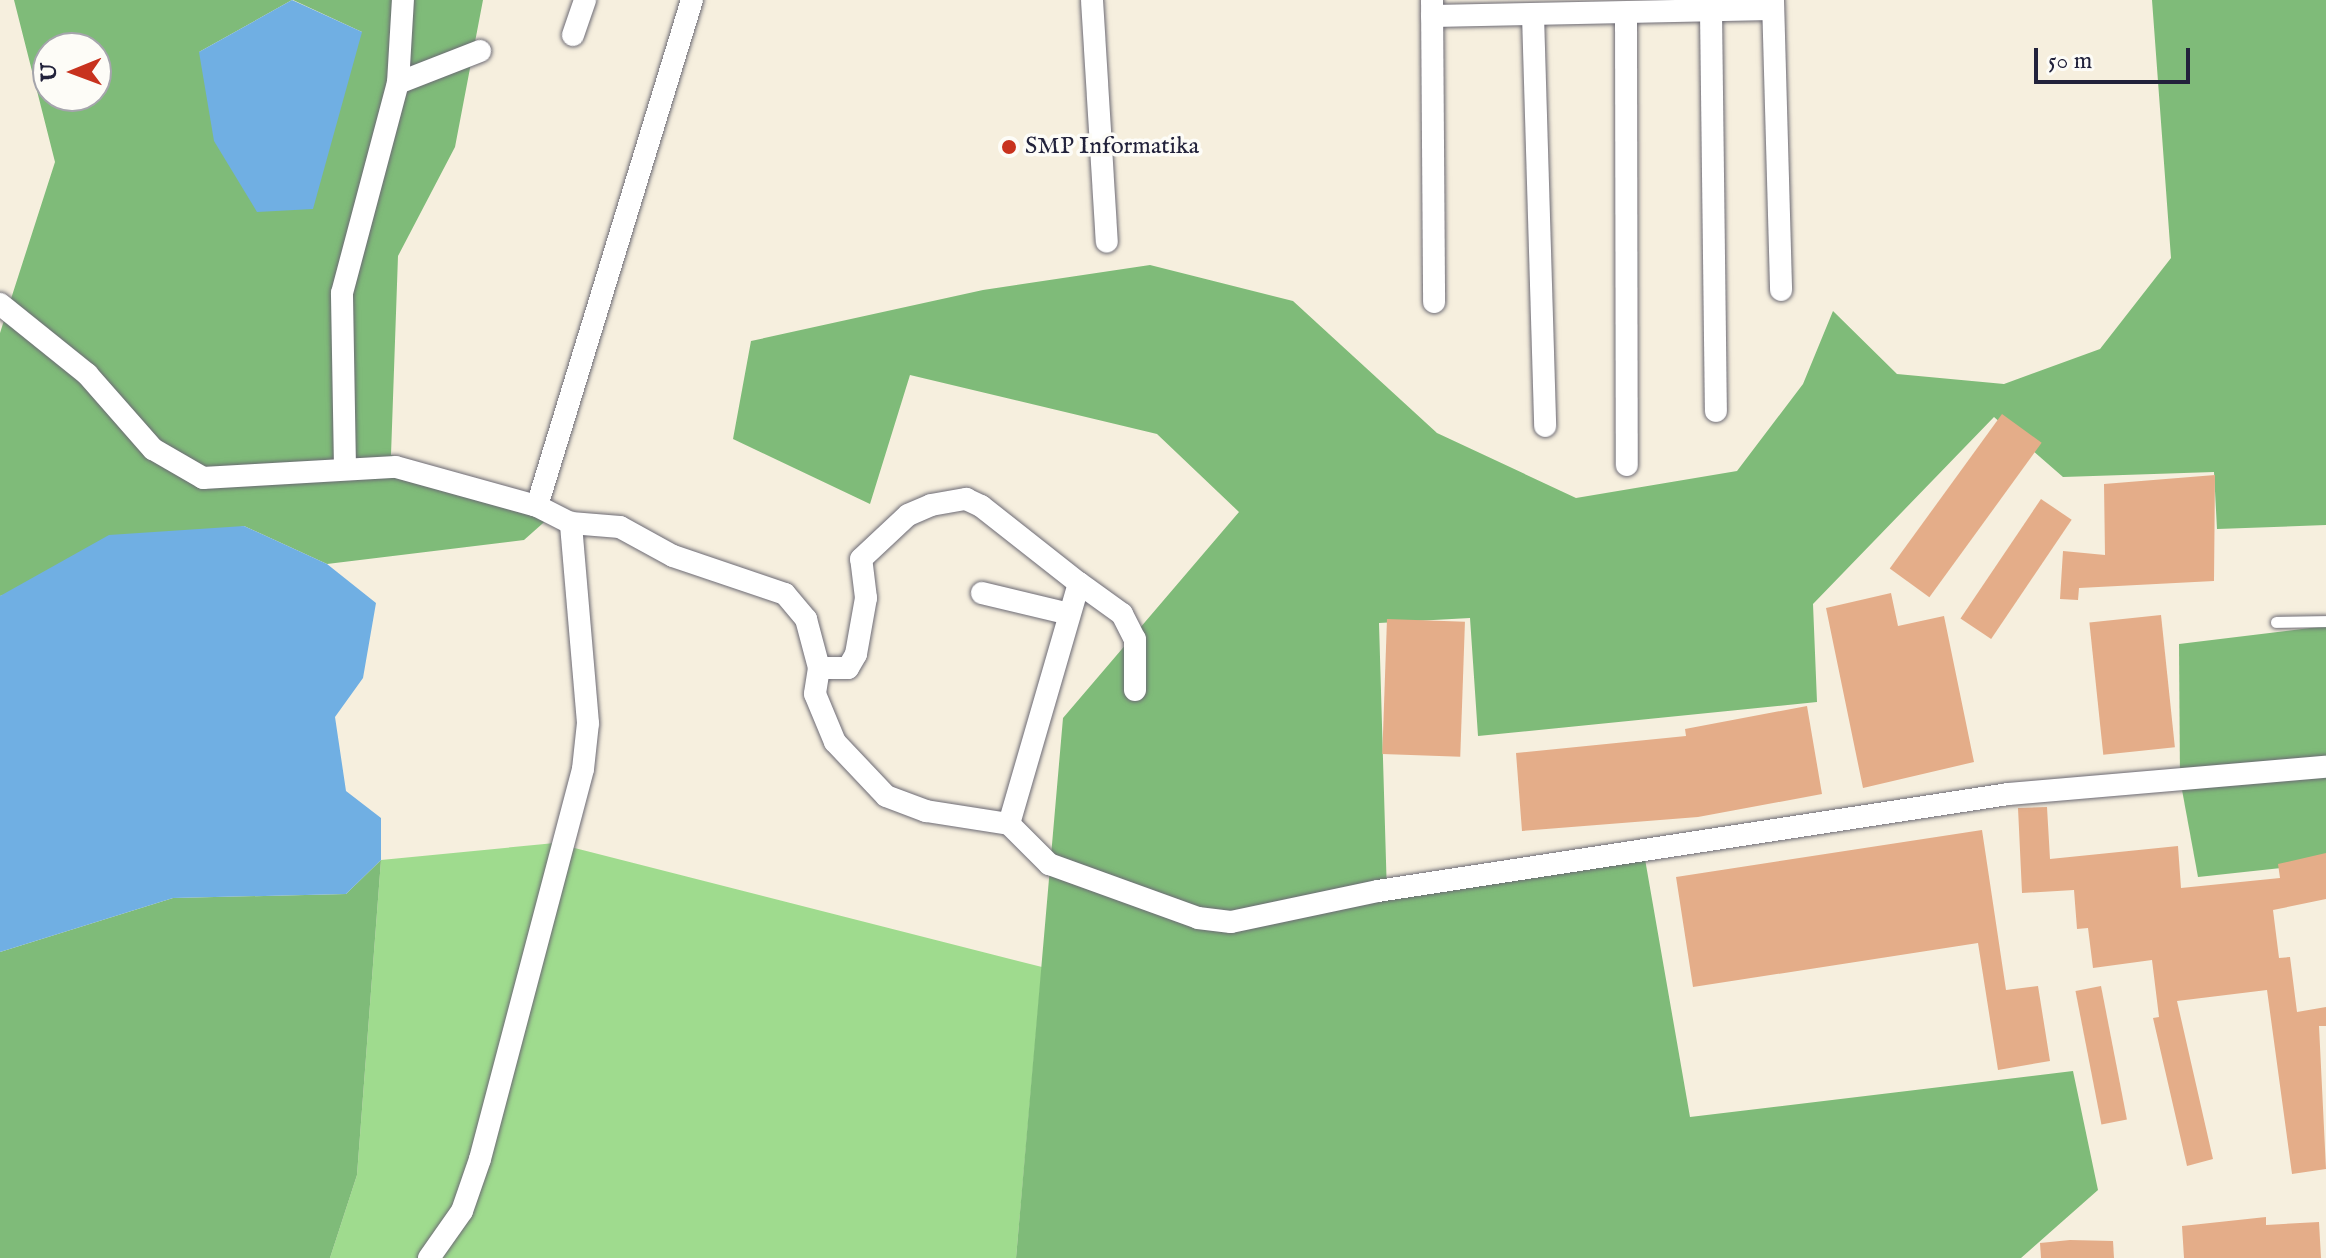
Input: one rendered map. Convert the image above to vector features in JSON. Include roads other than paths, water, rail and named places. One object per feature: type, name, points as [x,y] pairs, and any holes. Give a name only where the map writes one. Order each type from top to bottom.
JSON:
[{"type":"street","points":[[345,468],[342,293],[398,83],[403,0]]},
{"type":"street","points":[[573,35],[585,0]]},
{"type":"street","points":[[537,506],[692,0]]},
{"type":"street","points":[[1092,0],[1107,242]]},
{"type":"street","points":[[1434,302],[1432,8],[1533,15],[1711,11],[1773,4],[1781,290]]},
{"type":"street","points":[[1711,11],[1716,411]]},
{"type":"street","points":[[1626,13],[1627,465]]},
{"type":"street","points":[[1533,15],[1545,426]]},
{"type":"street","points":[[398,83],[480,51]]},
{"type":"street","points":[[0,304],[87,374],[176,466],[227,482],[345,468],[396,467],[537,506],[571,523],[620,527],[673,556],[785,594],[806,619],[819,668],[815,694],[835,742],[886,796],[926,811],[1009,824],[1049,864],[1151,903],[1231,922],[1378,891],[2008,794],[2326,767]]},
{"type":"street","points":[[819,668],[848,668],[856,654],[866,598],[861,559],[908,515],[931,505],[966,499],[981,506],[1122,614],[1135,639],[1135,690]]},
{"type":"street","points":[[429,1258],[462,1211],[480,1159],[583,769],[588,723],[571,523]]},
{"type":"street","points":[[1009,824],[1065,613],[1079,583]]},
{"type":"street","points":[[982,593],[1065,613]]},
{"type":"lane","points":[[2276,622],[2326,621]]},
{"type":"water","points":[[292,0],[362,32],[313,209],[257,212],[214,141],[199,52]]},
{"type":"water","points":[[244,526],[327,564],[376,603],[363,678],[335,717],[346,791],[381,818],[381,860],[346,894],[173,898],[0,952],[0,596],[109,535]]},
{"type":"place","name":"SMP Informatika","points":[[1009,147]]}]
